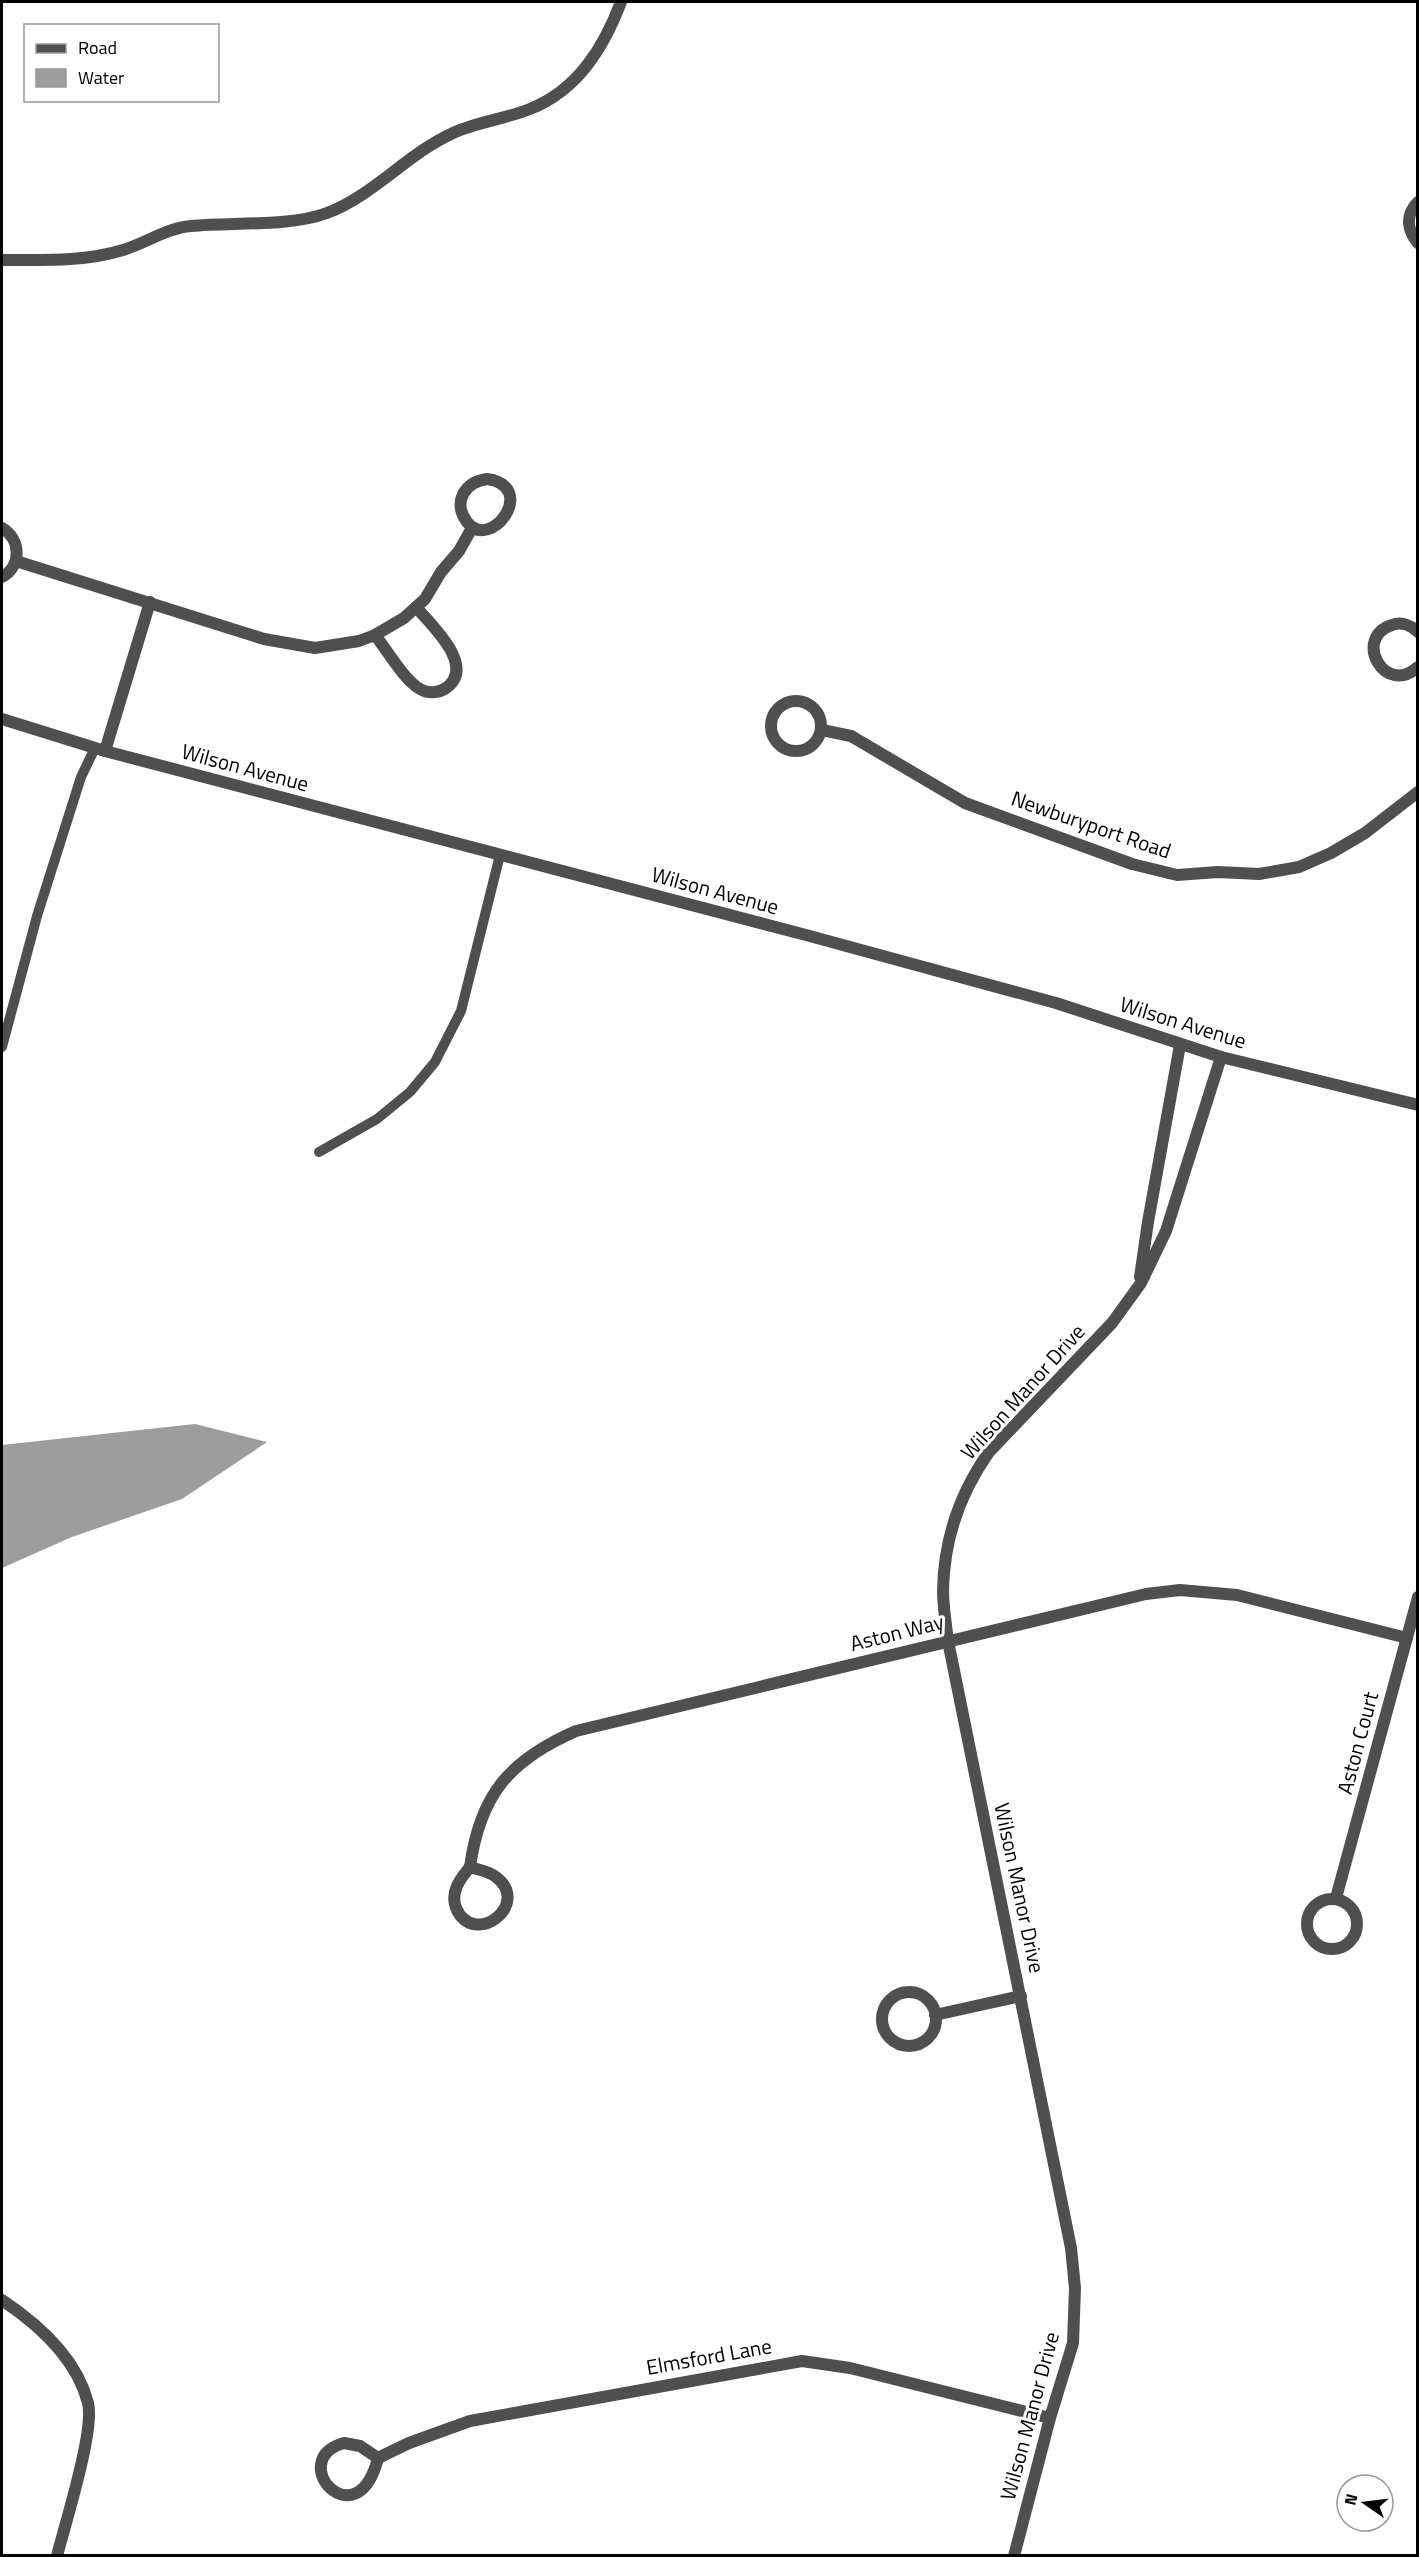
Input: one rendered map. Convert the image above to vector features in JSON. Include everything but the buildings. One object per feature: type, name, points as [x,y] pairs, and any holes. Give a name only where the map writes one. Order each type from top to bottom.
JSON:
[{"type":"street","points":[[2,260],[79,258],[122,250],[174,229],[189,226],[277,221],[325,214],[376,187],[430,146],[453,133],[530,109],[552,98],[590,64],[605,41],[621,2]]},
{"type":"street","points":[[1418,202],[1409,215],[1408,224],[1411,234],[1418,243]]},
{"type":"street","points":[[479,480],[496,480],[503,486],[511,500],[506,516],[495,526],[479,530],[472,528],[460,505],[465,488],[479,480]]},
{"type":"street","points":[[2,528],[11,535],[16,543],[16,561],[12,569],[2,577]]},
{"type":"street","points":[[16,561],[264,639],[301,647],[330,646],[375,635],[404,618],[417,607],[459,551],[472,528]]},
{"type":"street","points":[[100,749],[150,602]]},
{"type":"street","points":[[375,635],[418,688],[434,692],[449,686],[456,676],[456,658],[417,607]]},
{"type":"street","points":[[1417,670],[1400,675],[1385,671],[1375,659],[1373,651],[1377,636],[1389,625],[1406,624],[1418,632]]},
{"type":"street","points":[[798,700],[813,707],[822,722],[822,730],[814,745],[799,752],[791,751],[783,748],[772,736],[771,719],[782,705],[798,700]]},
{"type":"street","name":"Wilson Avenue","points":[[2,719],[100,749],[1056,1003],[1221,1057],[1418,1105]]},
{"type":"street","name":"Newburyport Road","points":[[822,730],[851,736],[965,802],[1132,864],[1177,874],[1218,872],[1259,874],[1299,867],[1331,853],[1365,833],[1418,792]]},
{"type":"street","name":"Wilson Manor Drive","points":[[1139,1286],[1148,1222],[1180,1045]]},
{"type":"street","name":"Wilson Manor Drive","points":[[1014,2556],[1050,2418],[1073,2343],[1075,2288],[1071,2248],[948,1641],[943,1590],[954,1517],[974,1474],[989,1452],[1112,1323],[1139,1286],[1166,1231],[1221,1057]]},
{"type":"street","name":"Aston Way","points":[[470,1867],[496,1876],[506,1890],[505,1907],[495,1920],[487,1924],[471,1923],[459,1913],[455,1906],[455,1890],[470,1867],[474,1836],[485,1809],[502,1783],[522,1761],[549,1743],[576,1731],[1146,1594],[1180,1590],[1237,1595],[1407,1638]]},
{"type":"street","name":"Aston Court","points":[[1336,1898],[1418,1597]]},
{"type":"street","points":[[1336,1898],[1345,1901],[1356,1913],[1357,1930],[1348,1944],[1332,1949],[1323,1948],[1311,1938],[1307,1921],[1314,1906],[1336,1898]]},
{"type":"street","points":[[903,1993],[920,1995],[927,2000],[935,2015],[932,2033],[918,2044],[900,2045],[886,2035],[883,2026],[884,2009],[895,1996],[903,1993]]},
{"type":"street","points":[[935,2015],[1021,1996]]},
{"type":"street","points":[[2,2300],[31,2322],[64,2355],[76,2371],[89,2405],[88,2430],[57,2556]]},
{"type":"street","name":"Elmsford Lane","points":[[378,2458],[409,2443],[470,2421],[802,2361],[850,2368],[1050,2418]]},
{"type":"street","points":[[352,2444],[378,2458],[368,2484],[353,2495],[336,2493],[323,2481],[321,2464],[329,2450],[336,2445],[352,2444]]},
{"type":"lane","points":[[2,1047],[37,916],[81,777],[100,749]]},
{"type":"lane","points":[[319,1152],[377,1119],[410,1092],[435,1062],[461,1011],[500,855]]},
{"type":"water","points":[[195,1424],[267,1442],[182,1499],[72,1537],[2,1568],[2,1445]]}]
